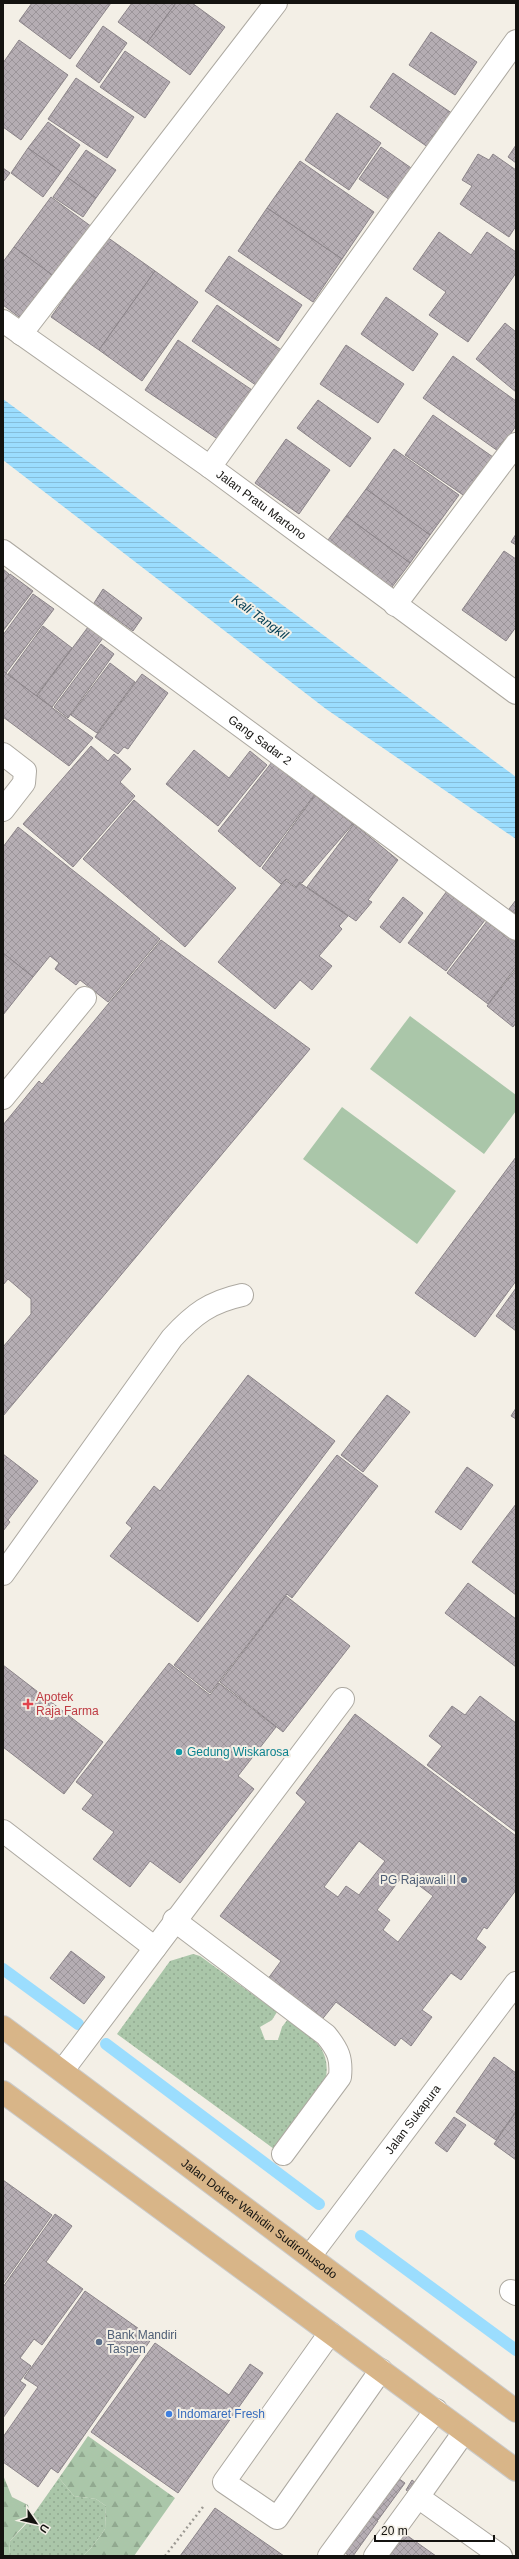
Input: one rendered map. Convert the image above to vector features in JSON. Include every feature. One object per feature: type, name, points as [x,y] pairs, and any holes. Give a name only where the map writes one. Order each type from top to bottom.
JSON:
[{"type":"main road","name":"Jalan Dokter Wahidin Sudirohusodo","points":[[3,2027],[63,2070],[515,2408]]},
{"type":"main road","points":[[3,2092],[516,2470]]},
{"type":"street","points":[[21,334],[276,3]]},
{"type":"street","points":[[210,467],[516,41]]},
{"type":"street","name":"Jalan Pratu Martono","points":[[3,321],[210,467],[516,693]]},
{"type":"street","points":[[395,604],[516,444]]},
{"type":"street","name":"Gang Sadar 2","points":[[3,551],[516,929]]},
{"type":"street","points":[[3,754],[24,771],[24,783],[3,810]]},
{"type":"street","points":[[3,1098],[85,998]]},
{"type":"street","points":[[3,1574],[172,1338],[190,1318],[219,1300],[242,1295]]},
{"type":"street","points":[[63,2070],[174,1920],[343,1699]]},
{"type":"street","points":[[3,1831],[154,1948]]},
{"type":"street","points":[[174,1920],[326,2036],[337,2049],[341,2062],[340,2077],[284,2154]]},
{"type":"street","name":"Jalan Sukapura","points":[[310,2256],[516,1984]]},
{"type":"street","points":[[330,2333],[224,2482],[277,2518],[381,2370]]},
{"type":"street","points":[[329,2556],[436,2410]]},
{"type":"street","points":[[375,2556],[464,2432]]},
{"type":"street","points":[[418,2497],[500,2556]]},
{"type":"path","points":[[165,2556],[224,2482]]},
{"type":"green space","points":[[410,1016],[516,1095],[516,1111],[484,1154],[370,1069]]},
{"type":"green space","points":[[342,1107],[456,1191],[417,1244],[303,1159]]},
{"type":"green space","points":[[193,1954],[200,1956],[277,2012],[272,2020],[260,2027],[265,2040],[278,2040],[282,2027],[288,2019],[311,2036],[322,2050],[327,2067],[326,2077],[274,2149],[117,2034],[170,1961]]},
{"type":"green space","points":[[88,2436],[175,2498],[134,2556],[83,2556],[92,2547],[105,2529],[106,2506],[96,2499],[74,2496],[59,2478]]},
{"type":"green space","points":[[3,2475],[12,2497],[28,2505],[31,2517],[10,2541],[9,2556],[3,2556]]},
{"type":"green space","points":[[59,2478],[74,2496],[96,2499],[106,2506],[105,2529],[92,2547],[83,2556],[9,2556],[10,2541],[28,2522]]},
{"type":"water","name":"Kali Tangkil","points":[[3,399],[516,777],[516,839],[326,709],[3,460]]},
{"type":"building","points":[[32,3],[111,3],[70,59],[19,21]]},
{"type":"building","points":[[132,3],[176,3],[147,43],[118,22]]},
{"type":"building","points":[[176,3],[192,3],[225,27],[190,75],[147,43]]},
{"type":"building","points":[[103,26],[127,43],[99,83],[76,66]]},
{"type":"building","points":[[431,32],[477,62],[455,95],[409,65]]},
{"type":"building","points":[[19,40],[68,75],[21,140],[3,127],[3,63]]},
{"type":"building","points":[[125,51],[170,82],[145,118],[100,87]]},
{"type":"building","points":[[393,73],[459,118],[435,152],[370,107]]},
{"type":"building","points":[[76,78],[134,117],[107,158],[48,119]]},
{"type":"building","points":[[337,113],[381,143],[349,190],[305,160]]},
{"type":"building","points":[[48,122],[80,145],[61,172],[28,148]]},
{"type":"building","points":[[516,145],[516,163],[508,157]]},
{"type":"building","points":[[381,147],[417,172],[396,204],[359,179]]},
{"type":"building","points":[[28,148],[61,172],[43,197],[11,173]]},
{"type":"building","points":[[86,150],[116,170],[96,198],[67,177]]},
{"type":"building","points":[[478,154],[489,160],[493,154],[516,170],[516,226],[509,237],[460,204],[472,186],[462,180]]},
{"type":"building","points":[[300,161],[374,212],[342,259],[267,208]]},
{"type":"building","points":[[3,168],[10,173],[3,182]]},
{"type":"building","points":[[67,177],[96,198],[83,217],[53,197]]},
{"type":"building","points":[[51,197],[92,227],[55,277],[14,247]]},
{"type":"building","points":[[267,208],[342,259],[313,302],[238,251]]},
{"type":"building","points":[[439,232],[471,255],[487,232],[516,252],[516,273],[468,342],[429,315],[446,292],[413,269]]},
{"type":"building","points":[[107,237],[155,271],[99,350],[51,317]]},
{"type":"building","points":[[14,247],[55,277],[23,320],[3,305],[3,262]]},
{"type":"building","points":[[229,256],[302,305],[278,341],[205,291]]},
{"type":"building","points":[[155,271],[198,302],[142,381],[99,350]]},
{"type":"building","points":[[386,297],[438,334],[413,371],[361,334]]},
{"type":"building","points":[[217,305],[287,354],[263,390],[192,341]]},
{"type":"building","points":[[505,323],[516,332],[516,392],[476,359]]},
{"type":"building","points":[[178,340],[258,394],[225,444],[145,390]]},
{"type":"building","points":[[346,345],[404,384],[378,423],[320,384]]},
{"type":"building","points":[[453,356],[516,401],[516,426],[498,451],[423,398]]},
{"type":"building","points":[[318,400],[371,438],[350,467],[297,428]]},
{"type":"building","points":[[433,415],[493,457],[466,497],[405,455]]},
{"type":"building","points":[[286,439],[330,470],[299,514],[255,483]]},
{"type":"building","points":[[394,449],[459,495],[430,535],[366,489]]},
{"type":"building","points":[[366,489],[430,535],[410,563],[346,516]]},
{"type":"building","points":[[346,516],[410,563],[389,591],[325,544]]},
{"type":"building","points":[[516,534],[516,545],[511,542]]},
{"type":"building","points":[[504,551],[516,559],[516,627],[506,641],[462,610]]},
{"type":"building","points":[[3,569],[9,574],[3,582]]},
{"type":"building","points":[[10,574],[33,591],[3,631],[3,583]]},
{"type":"building","points":[[103,589],[142,618],[133,631],[94,603]]},
{"type":"building","points":[[33,594],[54,609],[6,673],[3,671],[3,635]]},
{"type":"building","points":[[43,626],[72,648],[36,696],[8,674]]},
{"type":"building","points":[[88,627],[103,638],[52,707],[37,696]]},
{"type":"building","points":[[101,644],[114,654],[68,718],[54,707]]},
{"type":"building","points":[[110,663],[135,682],[97,733],[71,715]]},
{"type":"building","points":[[3,671],[93,738],[69,766],[3,717]]},
{"type":"building","points":[[142,674],[168,693],[128,749],[124,747],[118,754],[95,737]]},
{"type":"building","points":[[91,746],[108,761],[114,754],[131,769],[120,782],[135,796],[73,867],[23,824]]},
{"type":"building","points":[[194,750],[229,778],[250,751],[267,765],[218,826],[166,784]]},
{"type":"building","points":[[272,762],[315,794],[260,867],[218,831]]},
{"type":"building","points":[[315,795],[353,824],[302,883],[300,882],[296,887],[286,879],[281,884],[262,868]]},
{"type":"building","points":[[134,800],[236,888],[185,947],[83,859]]},
{"type":"building","points":[[354,824],[398,860],[368,900],[372,902],[356,921],[307,887]]},
{"type":"building","points":[[18,827],[160,939],[108,1002],[80,980],[76,985],[55,969],[59,963],[50,956],[33,977],[3,953],[3,847]]},
{"type":"building","points":[[285,880],[296,888],[300,883],[348,916],[339,926],[342,929],[319,956],[332,966],[312,990],[300,980],[275,1009],[218,962]]},
{"type":"building","points":[[447,891],[485,920],[446,971],[408,943]]},
{"type":"building","points":[[403,897],[423,913],[400,943],[380,927]]},
{"type":"building","points":[[516,900],[516,914],[509,909]]},
{"type":"building","points":[[491,916],[516,936],[516,967],[488,1004],[447,973]]},
{"type":"building","points":[[161,940],[310,1049],[3,1416],[3,1347],[31,1314],[31,1299],[8,1279],[3,1285],[3,1125],[39,1081],[42,1084]]},
{"type":"building","points":[[3,953],[33,977],[3,1015]]},
{"type":"building","points":[[516,969],[516,1023],[513,1027],[487,1006]]},
{"type":"building","points":[[516,1157],[516,1281],[475,1337],[415,1293]]},
{"type":"building","points":[[516,1288],[516,1331],[496,1316]]},
{"type":"building","points":[[248,1375],[335,1441],[198,1622],[110,1556],[132,1528],[126,1523],[154,1486],[160,1491]]},
{"type":"building","points":[[387,1395],[410,1412],[363,1472],[341,1455]]},
{"type":"building","points":[[516,1408],[516,1419],[511,1416]]},
{"type":"building","points":[[3,1454],[38,1481],[8,1520],[10,1522],[3,1531]]},
{"type":"building","points":[[337,1455],[378,1486],[292,1598],[287,1594],[210,1693],[174,1665]]},
{"type":"building","points":[[467,1467],[493,1485],[461,1530],[435,1512]]},
{"type":"building","points":[[516,1504],[516,1595],[472,1562]]},
{"type":"building","points":[[468,1583],[516,1619],[516,1667],[445,1613]]},
{"type":"building","points":[[286,1596],[350,1646],[283,1732],[220,1682]]},
{"type":"building","name":"Gedung Wiskarosa","points":[[169,1663],[210,1695],[219,1683],[276,1727],[238,1776],[254,1789],[180,1883],[150,1861],[130,1887],[93,1859],[114,1832],[82,1809],[93,1795],[76,1782]]},
{"type":"building","name":"Apotek Raja Farma","points":[[3,1665],[103,1742],[64,1794],[3,1747]]},
{"type":"building","points":[[480,1696],[516,1723],[516,1832],[427,1765],[442,1746],[429,1736],[452,1706],[465,1715]]},
{"type":"building","name":"PG Rajawali II","points":[[355,1714],[516,1836],[516,1890],[487,1929],[484,1927],[476,1939],[486,1947],[461,1980],[451,1973],[422,2010],[432,2017],[411,2046],[401,2038],[395,2046],[336,2002],[316,2027],[262,1987],[281,1961],[220,1916],[306,1802],[296,1793]],"holes":[[[359,1841],[385,1861],[359,1895],[346,1886],[338,1897],[324,1887]],[[404,1874],[433,1896],[398,1942],[383,1930],[390,1920],[377,1910]]]},
{"type":"building","points":[[71,1951],[105,1977],[84,2004],[50,1978]]},
{"type":"building","points":[[494,2057],[516,2073],[516,2111],[496,2140],[456,2112]]},
{"type":"building","points":[[516,2112],[516,2160],[494,2144]]},
{"type":"building","points":[[454,2117],[466,2125],[447,2152],[435,2143]]},
{"type":"building","points":[[3,2180],[52,2215],[3,2284]]},
{"type":"building","points":[[55,2214],[72,2226],[46,2262],[83,2289],[42,2345],[34,2339],[20,2358],[31,2366],[20,2381],[26,2385],[3,2418],[3,2287]]},
{"type":"building","points":[[85,2291],[152,2338],[58,2473],[51,2468],[38,2487],[3,2462],[3,2437],[38,2387],[24,2378]]},
{"type":"building","name":"Indomaret Fresh","points":[[155,2343],[229,2395],[250,2364],[263,2373],[178,2493],[91,2432]]},
{"type":"building","points":[[395,2476],[405,2483],[378,2520],[369,2513]]},
{"type":"building","points":[[412,2480],[421,2487],[414,2496],[406,2490]]},
{"type":"building","points":[[215,2508],[284,2556],[180,2556]]},
{"type":"building","points":[[369,2514],[378,2521],[353,2556],[349,2556],[343,2551]]},
{"type":"building","points":[[405,2534],[436,2556],[389,2556]]},
{"type":"waterway","points":[[3,1969],[78,2024]]},
{"type":"waterway","points":[[106,2044],[319,2204]]},
{"type":"waterway","points":[[361,2236],[516,2350]]},
{"type":"place","name":"Apotek Raja Farma","points":[[28,1704]]},
{"type":"place","name":"Gedung Wiskarosa","points":[[179,1752]]},
{"type":"place","name":"PG Rajawali II","points":[[464,1880]]},
{"type":"place","name":"Bank Mandiri Taspen","points":[[99,2342]]},
{"type":"place","name":"Indomaret Fresh","points":[[169,2414]]}]
